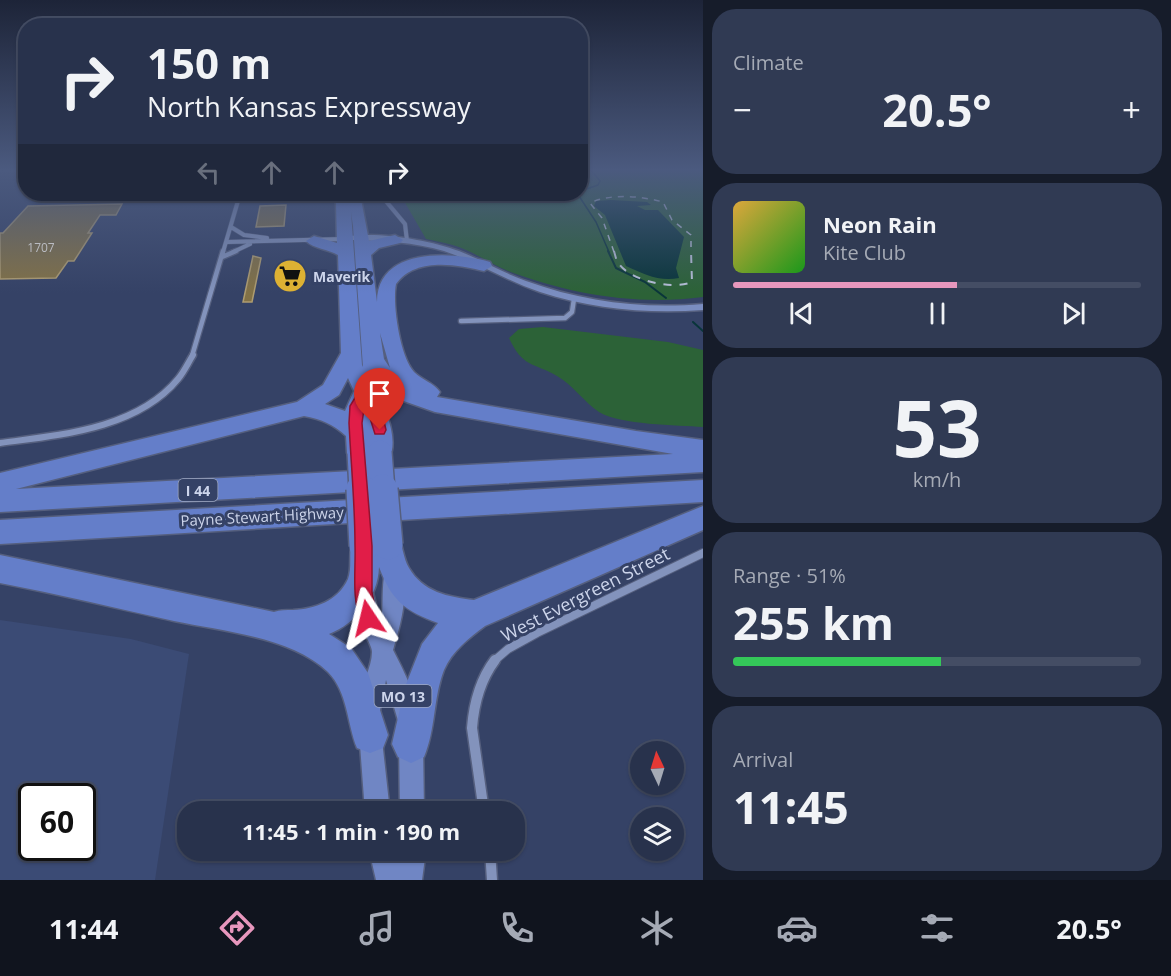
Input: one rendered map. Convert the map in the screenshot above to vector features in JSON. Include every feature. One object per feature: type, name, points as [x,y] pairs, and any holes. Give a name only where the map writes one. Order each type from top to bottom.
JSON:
[{"type":"highway","name":"MO 13","points":[[345,211],[353,239],[374,358],[374,371],[365,391]]},
{"type":"highway","name":"MO 13","points":[[354,211],[352,352],[354,373],[375,408],[369,442],[377,559]]},
{"type":"highway","points":[[317,239],[333,232],[374,245],[395,240]]},
{"type":"highway","points":[[317,239],[336,247],[353,239],[395,240]]},
{"type":"highway","points":[[484,266],[459,260],[428,261],[406,267],[393,276],[387,283],[385,297],[393,351],[403,373],[418,387],[508,418]]},
{"type":"highway","points":[[0,483],[304,408],[332,390],[352,352]]},
{"type":"highway","points":[[374,358],[385,379],[395,388],[408,396],[435,404],[636,440],[703,449]]},
{"type":"highway","points":[[304,408],[324,410],[336,415],[369,442],[390,418],[404,409],[435,404]]},
{"type":"highway","name":"Payne Stewart Highway","points":[[0,501],[703,462]]},
{"type":"highway","name":"Payne Stewart Highway","points":[[0,532],[703,491]]},
{"type":"highway","points":[[411,744],[430,660],[444,638],[455,627],[474,615],[703,518]]},
{"type":"highway","points":[[262,625],[298,627],[320,623],[338,614],[377,559],[420,601],[436,609],[474,615]]},
{"type":"highway","points":[[0,569],[262,625],[318,645],[338,659],[355,684],[370,735]]},
{"type":"main road","points":[[395,240],[447,250],[524,284],[574,299],[642,308],[703,307]]},
{"type":"main road","name":"MO 13","points":[[377,559],[365,606],[403,698],[411,744],[412,801]]},
{"type":"main road","name":"MO 13","points":[[377,559],[395,603],[391,628],[371,699],[370,735],[377,801]]},
{"type":"main road","points":[[384,861],[388,880]]},
{"type":"main road","points":[[409,880],[412,861]]},
{"type":"street","points":[[0,443],[81,430],[117,420],[150,403],[167,390],[179,378],[191,360],[235,211]]},
{"type":"street","points":[[394,211],[405,224],[395,240]]},
{"type":"street","points":[[231,227],[244,235],[267,238]]},
{"type":"street","points":[[227,240],[317,239]]},
{"type":"street","points":[[227,240],[256,242],[317,239]]},
{"type":"street","points":[[222,257],[256,242]]},
{"type":"street","points":[[461,321],[565,318],[572,312],[574,299]]},
{"type":"street","name":"West Evergreen Street","points":[[482,801],[472,728],[478,689],[494,661],[508,649],[537,633],[703,554]]},
{"type":"street","points":[[491,861],[492,880]]},
{"type":"shaded area","points":[[600,211],[659,211],[684,237],[676,268],[679,278],[658,278],[626,266],[605,215]]},
{"type":"shaded area","points":[[0,620],[131,639],[189,654],[155,880],[0,880]]},
{"type":"green space","points":[[410,211],[703,211],[703,297],[628,299],[579,292],[502,269],[461,248],[426,239]]},
{"type":"green space","points":[[543,327],[668,342],[703,350],[703,427],[620,420],[599,412],[563,380],[524,360],[514,348],[509,338],[519,329]]},
{"type":"building","points":[[23,211],[118,211],[116,215],[100,215],[88,233],[92,233],[74,261],[68,261],[56,278],[0,279],[0,233],[3,233]]},
{"type":"building","points":[[259,211],[285,211],[284,226],[256,227]]},
{"type":"building","points":[[253,256],[261,258],[252,302],[243,302]]},
{"type":"building","name":"Maverik","points":[[284,266],[300,266],[298,287],[280,287]]},
{"type":"waterway","points":[[589,211],[609,252]]},
{"type":"waterway","points":[[608,251],[616,268],[645,282],[666,298]]},
{"type":"waterway","points":[[693,322],[703,331]]},
{"type":"railway","points":[[596,211],[602,218],[614,252]]},
{"type":"railway","points":[[668,211],[672,220],[691,235],[691,251]]},
{"type":"railway","points":[[614,251],[618,263],[633,275],[653,282],[674,285],[692,282],[691,251]]},
{"type":"place","name":"Maverik","points":[[290,276]]},
{"type":"route","points":[[368,618],[363,592],[364,546],[359,453],[355,423],[357,406],[365,391],[375,408],[380,430]]}]
